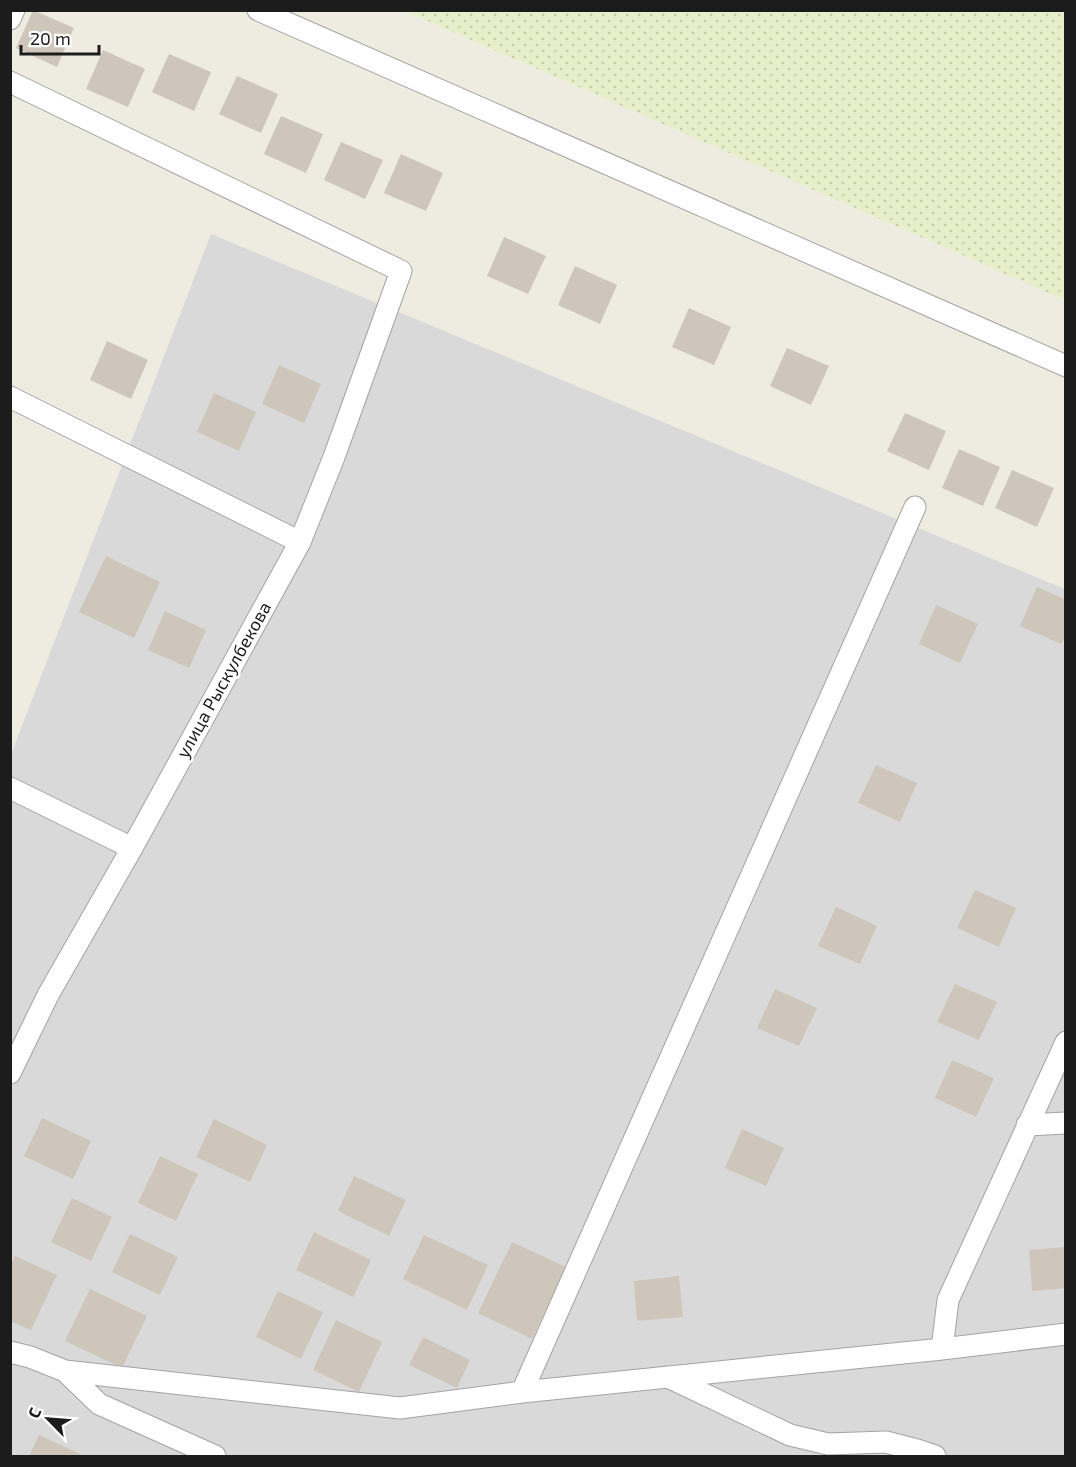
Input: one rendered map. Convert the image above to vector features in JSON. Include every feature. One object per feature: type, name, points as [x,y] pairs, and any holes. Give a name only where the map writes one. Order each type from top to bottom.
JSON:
[{"type":"street","points":[[10,19],[14,10]]},
{"type":"street","points":[[258,10],[1065,366]]},
{"type":"street","name":"улица Рыскулбекова","points":[[10,82],[401,271],[334,457],[300,542],[132,848],[48,995],[10,1073]]},
{"type":"street","points":[[10,397],[300,542]]},
{"type":"street","points":[[522,1392],[915,507]]},
{"type":"street","points":[[10,789],[132,848]]},
{"type":"street","points":[[942,1349],[948,1300],[1065,1042]]},
{"type":"street","points":[[1027,1125],[1065,1123]]},
{"type":"street","points":[[10,1352],[65,1371],[400,1408],[522,1392],[942,1349],[1065,1334]]},
{"type":"street","points":[[65,1371],[99,1404],[215,1456]]},
{"type":"street","points":[[667,1377],[790,1435],[828,1444],[886,1442],[935,1456]]},
{"type":"shaded area","points":[[211,234],[1065,589],[1065,1456],[11,1456],[10,757]]},
{"type":"green space","points":[[405,11],[1065,11],[1065,300]]},
{"type":"building","points":[[33,10],[74,28],[57,67],[16,48]]},
{"type":"building","points":[[103,50],[145,69],[128,107],[86,89]]},
{"type":"building","points":[[169,54],[211,72],[194,111],[152,92]]},
{"type":"building","points":[[237,76],[278,94],[261,133],[219,114]]},
{"type":"building","points":[[281,116],[323,134],[306,173],[264,154]]},
{"type":"building","points":[[341,142],[383,160],[365,199],[324,180]]},
{"type":"building","points":[[401,154],[443,173],[426,211],[384,193]]},
{"type":"building","points":[[504,237],[546,256],[528,294],[487,276]]},
{"type":"building","points":[[575,266],[617,285],[600,324],[558,305]]},
{"type":"building","points":[[689,308],[731,327],[714,365],[672,347]]},
{"type":"building","points":[[107,341],[148,360],[131,399],[90,380]]},
{"type":"building","points":[[787,348],[829,366],[811,405],[770,386]]},
{"type":"building","points":[[279,365],[321,384],[304,423],[262,404]]},
{"type":"building","points":[[214,393],[256,412],[239,451],[197,432]]},
{"type":"building","points":[[905,413],[946,431],[929,470],[887,451]]},
{"type":"building","points":[[959,449],[1000,467],[983,506],[942,488]]},
{"type":"building","points":[[1012,470],[1054,488],[1037,527],[995,508]]},
{"type":"building","points":[[106,556],[160,582],[134,638],[79,612]]},
{"type":"building","points":[[1037,587],[1066,600],[1066,635],[1061,644],[1020,626]]},
{"type":"building","points":[[936,605],[978,624],[960,663],[919,644]]},
{"type":"building","points":[[165,611],[206,630],[189,668],[148,650]]},
{"type":"building","points":[[876,765],[917,783],[900,822],[858,803]]},
{"type":"building","points":[[975,890],[1016,908],[999,947],[957,928]]},
{"type":"building","points":[[836,907],[877,926],[860,964],[818,946]]},
{"type":"building","points":[[955,984],[997,1002],[979,1040],[937,1022]]},
{"type":"building","points":[[775,989],[817,1008],[799,1046],[757,1028]]},
{"type":"building","points":[[952,1060],[994,1078],[976,1117],[935,1098]]},
{"type":"building","points":[[42,1118],[91,1141],[73,1179],[24,1156]]},
{"type":"building","points":[[214,1119],[267,1145],[250,1182],[196,1157]]},
{"type":"building","points":[[742,1129],[784,1148],[766,1186],[725,1168]]},
{"type":"building","points":[[160,1156],[198,1174],[176,1221],[138,1203]]},
{"type":"building","points":[[354,1176],[406,1200],[389,1236],[338,1211]]},
{"type":"building","points":[[72,1198],[112,1217],[91,1261],[51,1242]]},
{"type":"building","points":[[314,1232],[371,1260],[353,1297],[296,1270]]},
{"type":"building","points":[[130,1234],[178,1257],[160,1295],[112,1272]]},
{"type":"building","points":[[424,1235],[488,1265],[467,1310],[403,1279]]},
{"type":"building","points":[[512,1242],[566,1267],[532,1339],[478,1313]]},
{"type":"building","points":[[1066,1247],[1066,1288],[1032,1291],[1029,1250]]},
{"type":"building","points":[[15,1256],[57,1275],[31,1330],[10,1321],[10,1266]]},
{"type":"building","points":[[679,1276],[683,1317],[637,1321],[634,1281]]},
{"type":"building","points":[[90,1289],[147,1316],[122,1368],[65,1341]]},
{"type":"building","points":[[278,1291],[323,1312],[301,1359],[256,1337]]},
{"type":"building","points":[[336,1320],[382,1342],[359,1392],[313,1370]]},
{"type":"building","points":[[423,1337],[470,1360],[457,1388],[409,1365]]},
{"type":"building","points":[[39,1435],[80,1454],[79,1456],[29,1456]]}]
